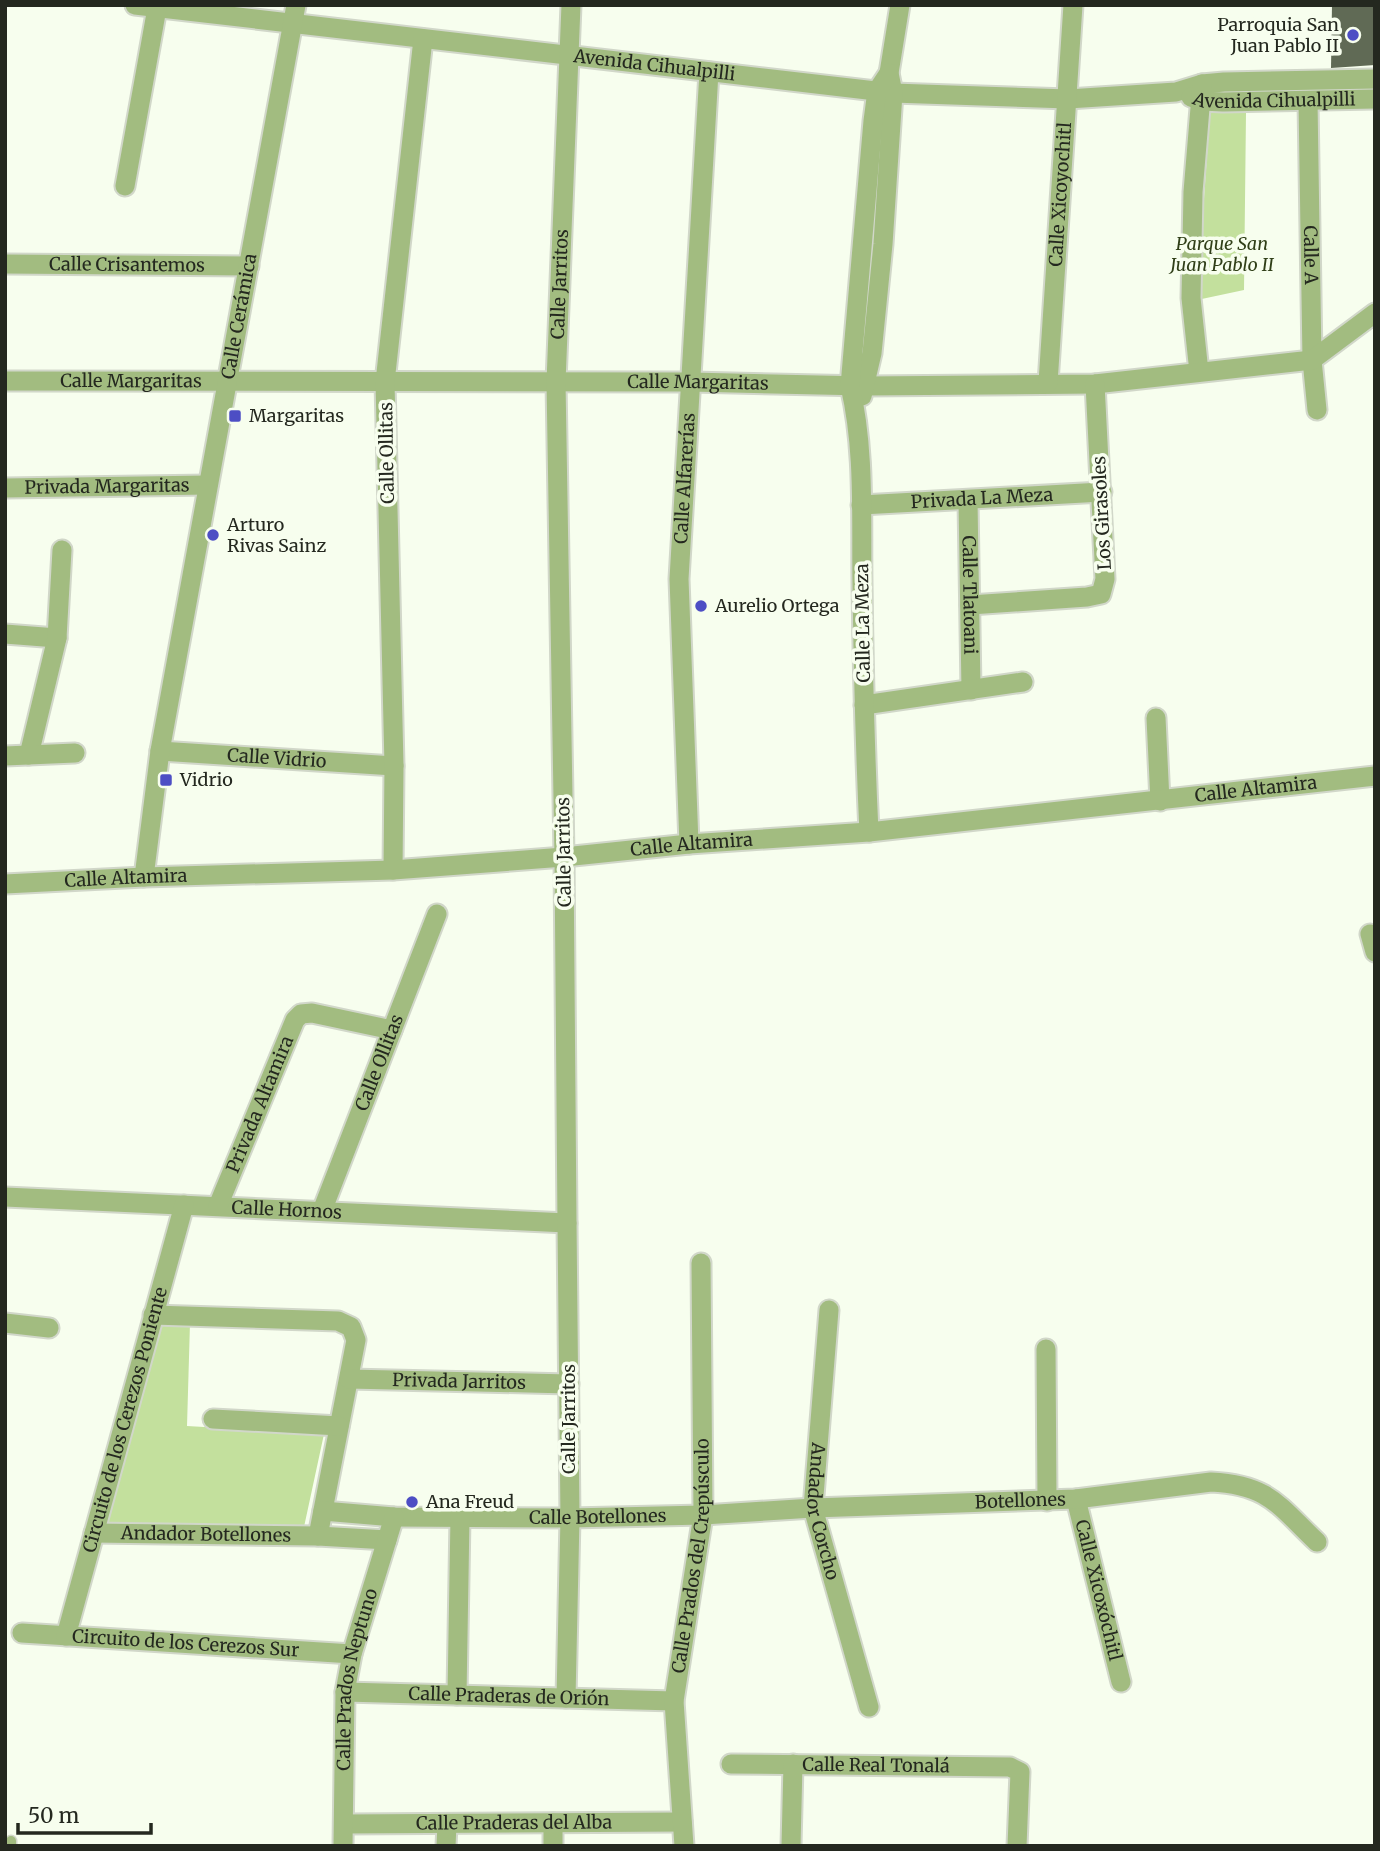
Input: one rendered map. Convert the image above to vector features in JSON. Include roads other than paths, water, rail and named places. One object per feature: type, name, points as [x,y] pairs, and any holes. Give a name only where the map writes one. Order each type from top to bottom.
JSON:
[{"type":"street","name":"Avenida Cihualpilli","points":[[135,5],[294,14],[423,39],[885,92],[1068,99],[1176,92],[1308,101],[1375,99]]},
{"type":"street","name":"Calle Jarritos","points":[[566,1698],[570,1518],[568,1223],[556,382],[571,5]]},
{"type":"street","points":[[885,92],[900,5]]},
{"type":"street","name":"Calle Xicoyochitl","points":[[1048,383],[1073,5]]},
{"type":"street","points":[[125,186],[157,8]]},
{"type":"street","name":"Calle Cerámica","points":[[144,877],[160,751],[294,14]]},
{"type":"street","name":"Calle Ollitas","points":[[393,870],[394,766],[386,382],[423,39]]},
{"type":"street","name":"Calle Alfarerías","points":[[689,844],[679,579],[709,72]]},
{"type":"street","name":"Avenida Cihualpilli","points":[[1202,93],[1375,79]]},
{"type":"street","name":"Calle La Meza","points":[[869,832],[861,505],[856,414],[885,92]]},
{"type":"street","points":[[1199,372],[1191,298],[1193,192],[1202,93]]},
{"type":"street","name":"Calle A","points":[[1308,101],[1312,360],[1317,410]]},
{"type":"street","name":"Calle Crisantemos","points":[[5,264],[249,265]]},
{"type":"street","points":[[1312,360],[1375,313]]},
{"type":"street","name":"Calle Margaritas","points":[[5,381],[691,382],[857,386],[1095,384],[1312,360]]},
{"type":"street","name":"Los Girasoles","points":[[970,605],[1101,594],[1105,579],[1095,384]]},
{"type":"street","name":"Privada Margaritas","points":[[5,488],[208,485]]},
{"type":"street","name":"Privada La Meza","points":[[861,505],[1102,492]]},
{"type":"street","name":"Calle Tlatoani","points":[[968,501],[971,690]]},
{"type":"street","points":[[29,755],[57,638],[62,550]]},
{"type":"street","points":[[5,635],[57,638]]},
{"type":"street","points":[[864,705],[1023,682]]},
{"type":"street","points":[[1156,718],[1160,801]]},
{"type":"street","name":"Calle Vidrio","points":[[160,751],[394,766]]},
{"type":"street","points":[[5,756],[75,753]]},
{"type":"street","name":"Calle Altamira","points":[[5,884],[393,870],[564,857],[689,844],[869,832],[1375,776]]},
{"type":"street","name":"Calle Ollitas","points":[[322,1211],[437,914]]},
{"type":"street","name":"Privada Altamira","points":[[218,1206],[295,1020],[301,1014],[312,1013],[392,1030]]},
{"type":"street","name":"Calle Hornos","points":[[5,1197],[568,1223]]},
{"type":"street","name":"Circuito de los Cerezos Poniente","points":[[66,1636],[184,1205]]},
{"type":"street","name":"Calle Prados del Crepúsculo","points":[[684,1846],[674,1701],[703,1515],[701,1263]]},
{"type":"street","name":"Andador Corcho","points":[[829,1310],[813,1508],[869,1707]]},
{"type":"street","points":[[153,1315],[338,1321],[351,1327],[356,1340],[318,1536],[387,1540]]},
{"type":"street","points":[[6,1324],[49,1328]]},
{"type":"street","points":[[1046,1349],[1047,1501]]},
{"type":"street","name":"Privada Jarritos","points":[[349,1379],[569,1384]]},
{"type":"street","points":[[213,1419],[340,1426]]},
{"type":"street","name":"Botellones","points":[[703,1515],[813,1508],[1047,1501],[1211,1482],[1232,1483],[1261,1491],[1272,1498],[1317,1542]]},
{"type":"street","name":"Calle Xicoxóchitl","points":[[1076,1499],[1121,1682]]},
{"type":"street","name":"Calle Botellones","points":[[323,1511],[394,1517],[570,1518],[703,1515]]},
{"type":"street","name":"Calle Prados Neptuno","points":[[343,1846],[345,1692],[352,1654],[394,1517]]},
{"type":"street","points":[[457,1695],[460,1517]]},
{"type":"street","name":"Andador Botellones","points":[[94,1533],[318,1536]]},
{"type":"street","name":"Circuito de los Cerezos Sur","points":[[22,1633],[352,1654]]},
{"type":"street","name":"Calle Praderas de Orión","points":[[345,1692],[674,1701]]},
{"type":"street","name":"Calle Real Tonalá","points":[[731,1764],[1010,1767],[1020,1772],[1017,1846]]},
{"type":"street","points":[[791,1846],[793,1764]]},
{"type":"street","name":"Calle Praderas del Alba","points":[[344,1824],[682,1822]]},
{"type":"street","points":[[553,1823],[553,1846]]},
{"type":"street","points":[[446,1846],[447,1824]]},
{"type":"place","name":"Parroquia San Juan Pablo II","points":[[1353,35]]},
{"type":"place","name":"Margaritas","points":[[235,416]]},
{"type":"place","name":"Arturo Rivas Sainz","points":[[213,535]]},
{"type":"place","name":"Aurelio Ortega","points":[[701,606]]},
{"type":"place","name":"Vidrio","points":[[166,780]]},
{"type":"place","name":"Ana Freud","points":[[412,1502]]},
{"type":"park label","name":"Parque San Juan Pablo II","points":[[1222,254]]}]
